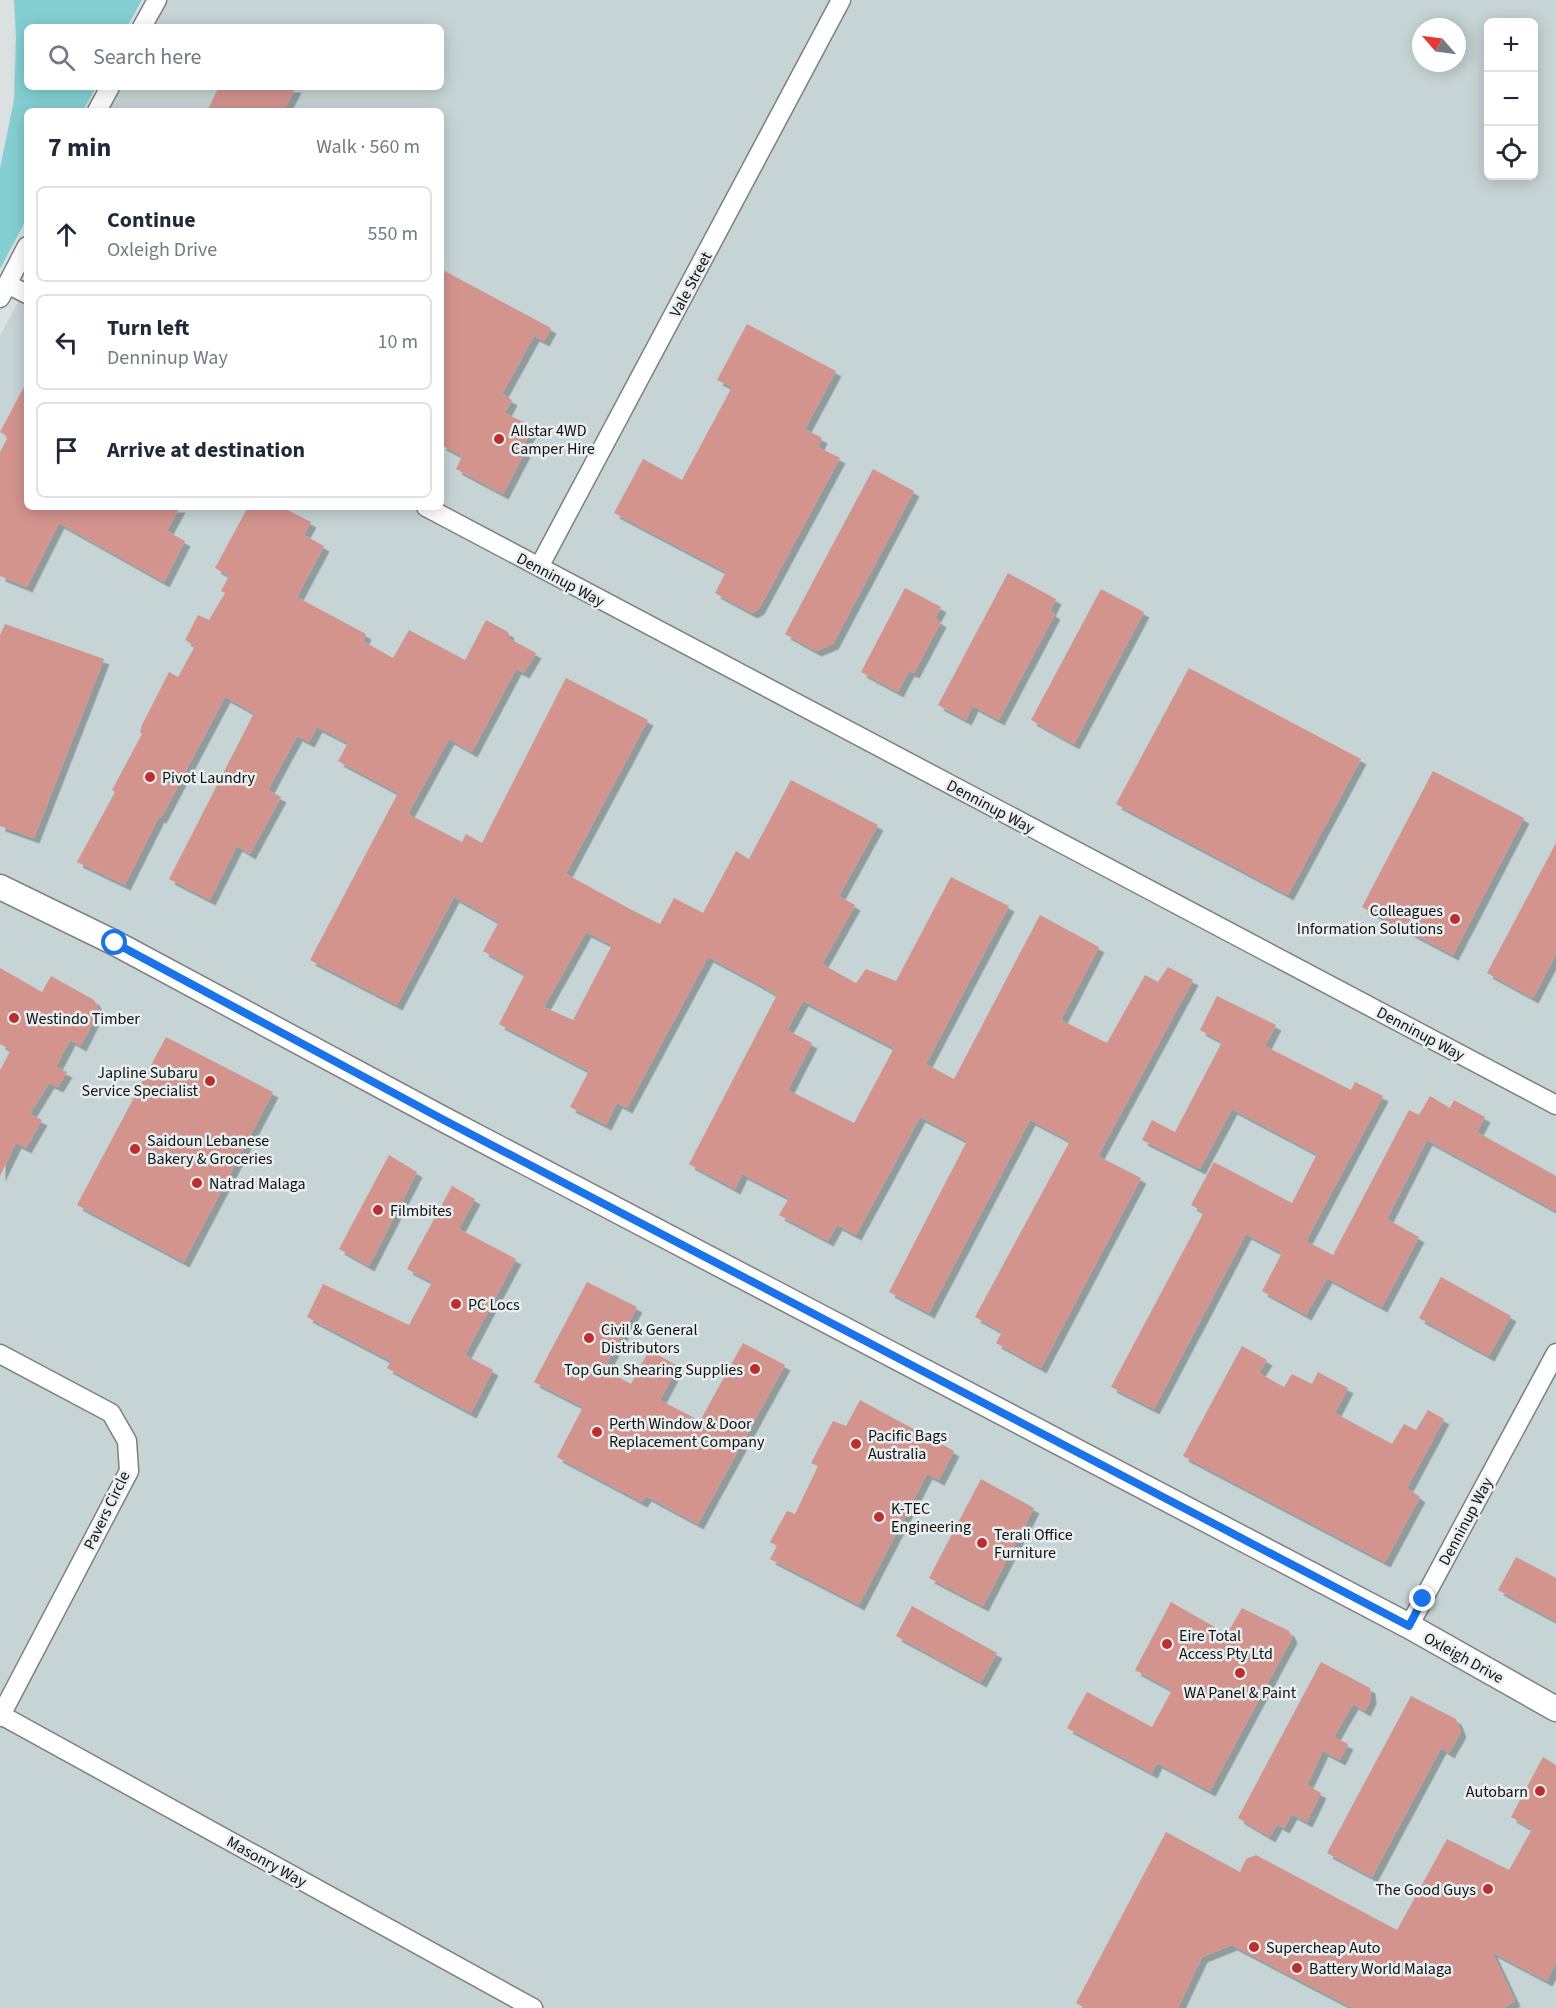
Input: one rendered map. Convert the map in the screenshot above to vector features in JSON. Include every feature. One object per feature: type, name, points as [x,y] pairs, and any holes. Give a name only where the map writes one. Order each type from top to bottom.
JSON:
[{"type":"street","points":[[144,24],[157,0]]},
{"type":"street","name":"Vale Street","points":[[539,567],[841,0]]},
{"type":"street","points":[[99,108],[108,90]]},
{"type":"street","points":[[24,252],[4,291],[24,294]]},
{"type":"street","name":"Denninup Way","points":[[432,510],[1556,1105]]},
{"type":"street","name":"Oxleigh Drive","points":[[0,887],[115,943],[442,1119],[1409,1626],[1556,1709]]},
{"type":"street","name":"Denninup Way","points":[[1409,1626],[1556,1353]]},
{"type":"street","name":"Pavers Circle","points":[[0,1354],[111,1413],[127,1441],[129,1472],[1,1716]]},
{"type":"street","name":"Masonry Way","points":[[1,1716],[533,2008]]},
{"type":"shaded area","points":[[14,0],[142,0],[129,24],[24,24],[24,90],[94,90],[85,108],[24,108],[24,224],[0,269],[0,168],[14,100],[16,38]]},
{"type":"shaded area","points":[[150,0],[1556,0],[1556,2008],[0,2008],[0,336],[24,291],[24,510],[444,510],[444,108],[105,108],[112,90],[444,90],[444,24],[139,24]]},
{"type":"building","points":[[218,90],[294,90],[286,108],[208,108]]},
{"type":"building","points":[[444,271],[551,328],[544,341],[534,336],[502,394],[512,400],[505,413],[533,427],[521,450],[525,452],[503,494],[456,469],[462,456],[444,447]]},
{"type":"building","points":[[747,324],[836,371],[805,429],[822,438],[818,447],[840,458],[759,609],[752,613],[715,593],[726,572],[614,513],[643,459],[682,480],[732,387],[717,380]]},
{"type":"building","points":[[24,387],[24,510],[178,510],[167,531],[185,541],[164,582],[59,523],[27,587],[0,576],[0,452],[8,437],[0,432]]},
{"type":"building","points":[[873,469],[914,491],[833,644],[816,651],[785,634]]},
{"type":"building","points":[[246,510],[288,510],[311,522],[304,535],[324,546],[297,597],[366,634],[363,641],[393,658],[409,630],[465,660],[486,620],[508,632],[510,639],[536,653],[524,673],[516,669],[472,752],[449,739],[408,814],[462,842],[466,834],[482,843],[566,678],[648,720],[566,874],[630,909],[660,924],[674,898],[703,913],[736,851],[749,859],[791,780],[878,825],[839,896],[855,905],[822,964],[856,983],[866,969],[896,981],[951,877],[1009,906],[926,1064],[954,1079],[1040,915],[1099,947],[1061,1020],[1107,1043],[1145,975],[1158,982],[1168,967],[1193,980],[1098,1156],[1141,1178],[1041,1368],[996,1343],[1002,1332],[975,1317],[1070,1141],[1030,1120],[929,1313],[889,1292],[967,1141],[920,1117],[856,1235],[837,1225],[828,1241],[779,1215],[789,1198],[742,1174],[735,1189],[689,1164],[777,995],[751,980],[708,957],[627,1108],[617,1103],[606,1125],[570,1107],[589,1071],[499,1024],[525,974],[483,951],[499,922],[454,897],[397,1005],[310,960],[398,793],[338,761],[348,743],[317,727],[309,742],[297,736],[268,790],[281,797],[250,854],[237,846],[210,900],[169,879],[254,713],[225,697],[161,818],[159,817],[125,885],[77,862],[115,792],[112,790],[142,734],[140,732],[142,725],[169,672],[178,677],[195,646],[185,640],[198,615],[209,620],[225,593],[221,591],[229,576],[215,568]],"holes":[[[586,932],[612,945],[573,1020],[544,1007]],[[803,1001],[894,1048],[854,1123],[788,1090],[812,1043],[787,1030]]]},
{"type":"building","points":[[1008,573],[1056,599],[1050,611],[1055,614],[999,720],[973,706],[966,720],[938,705]]},
{"type":"building","points":[[905,588],[941,607],[935,618],[941,622],[914,673],[909,671],[898,692],[861,672]]},
{"type":"building","points":[[1101,589],[1144,612],[1074,744],[1031,720]]},
{"type":"building","points":[[5,624],[104,659],[34,838],[0,826],[0,635]]},
{"type":"building","points":[[1189,668],[1361,759],[1288,895],[1116,804]]},
{"type":"building","points":[[1433,771],[1524,818],[1453,955],[1362,907]]},
{"type":"building","points":[[1556,843],[1556,954],[1533,998],[1487,973]]},
{"type":"building","points":[[0,968],[42,992],[51,976],[94,1000],[99,1010],[81,1046],[70,1040],[56,1067],[67,1072],[58,1087],[49,1083],[30,1114],[42,1120],[26,1148],[16,1143],[0,1176],[0,1070],[11,1050],[0,1044]]},
{"type":"building","points":[[1217,996],[1276,1025],[1265,1046],[1351,1090],[1355,1082],[1383,1096],[1306,1241],[1333,1255],[1409,1110],[1419,1115],[1430,1096],[1450,1108],[1454,1100],[1485,1117],[1477,1132],[1556,1176],[1556,1211],[1427,1140],[1387,1219],[1419,1237],[1382,1307],[1327,1278],[1306,1315],[1262,1291],[1282,1253],[1246,1234],[1154,1409],[1111,1387],[1204,1212],[1191,1205],[1214,1162],[1292,1203],[1317,1154],[1232,1109],[1200,1169],[1142,1140],[1152,1120],[1175,1132],[1222,1042],[1200,1030]]},
{"type":"building","points":[[166,1037],[273,1092],[184,1262],[77,1205]]},
{"type":"building","name":"Filmbites","points":[[389,1155],[417,1172],[369,1266],[339,1249]]},
{"type":"building","name":"PC Locs","points":[[452,1186],[475,1199],[459,1229],[516,1259],[465,1355],[493,1370],[471,1413],[387,1368],[391,1361],[307,1317],[323,1284],[409,1325],[432,1282],[407,1269]]},
{"type":"building","points":[[1441,1277],[1511,1316],[1489,1356],[1419,1318]]},
{"type":"building","points":[[587,1282],[637,1307],[604,1369],[631,1384],[649,1350],[678,1366],[660,1400],[700,1421],[743,1343],[785,1365],[698,1524],[646,1496],[642,1502],[557,1457],[583,1407],[534,1382]]},
{"type":"building","points":[[1242,1346],[1267,1360],[1259,1373],[1284,1387],[1292,1374],[1312,1384],[1318,1372],[1348,1388],[1335,1413],[1392,1444],[1404,1424],[1416,1430],[1428,1410],[1444,1419],[1407,1488],[1420,1497],[1385,1562],[1183,1456]]},
{"type":"building","points":[[860,1400],[954,1451],[939,1480],[927,1474],[859,1605],[770,1559],[777,1546],[770,1542],[787,1511],[795,1514],[818,1466],[811,1463],[833,1421],[846,1426]]},
{"type":"building","name":"Terali Office Furniture","points":[[981,1479],[1034,1508],[983,1606],[929,1578]]},
{"type":"building","points":[[1516,1557],[1556,1578],[1556,1621],[1498,1590]]},
{"type":"building","points":[[1171,1602],[1227,1634],[1242,1608],[1289,1631],[1292,1638],[1210,1791],[1157,1763],[1152,1773],[1067,1728],[1087,1692],[1152,1727],[1172,1690],[1135,1670]]},
{"type":"building","points":[[912,1606],[997,1653],[981,1682],[896,1636]]},
{"type":"building","points":[[1321,1662],[1370,1688],[1371,1699],[1365,1711],[1353,1704],[1334,1737],[1348,1744],[1340,1760],[1323,1751],[1307,1785],[1321,1793],[1307,1822],[1292,1814],[1284,1828],[1277,1824],[1270,1837],[1238,1818]]},
{"type":"building","points":[[1411,1696],[1456,1719],[1461,1732],[1449,1753],[1441,1748],[1372,1877],[1327,1853]]},
{"type":"building","points":[[1543,1757],[1556,1765],[1556,1963],[1547,1981],[1492,1952],[1515,2001],[1503,2008],[1353,2008],[1232,1945],[1202,1957],[1178,2008],[1085,2008],[1076,2003],[1166,1832],[1240,1872],[1246,1859],[1256,1855],[1397,1930],[1447,1839],[1509,1870],[1532,1829],[1511,1817]]},
{"type":"place","name":"Allstar 4WD Camper Hire","points":[[499,439]]},
{"type":"place","name":"Pivot Laundry","points":[[150,777]]},
{"type":"place","name":"Colleagues Information Solutions","points":[[1455,919]]},
{"type":"place","name":"Westindo Timber","points":[[14,1018]]},
{"type":"place","name":"Japline Subaru Service Specialist","points":[[210,1081]]},
{"type":"place","name":"Saidoun Lebanese Bakery & Groceries","points":[[135,1149]]},
{"type":"place","name":"Natrad Malaga","points":[[197,1183]]},
{"type":"place","name":"Filmbites","points":[[378,1210]]},
{"type":"place","name":"PC Locs","points":[[456,1304]]},
{"type":"place","name":"Civil & General Distributors","points":[[589,1338]]},
{"type":"place","name":"Top Gun Shearing Supplies","points":[[755,1369]]},
{"type":"place","name":"Perth Window & Door Replacement Company","points":[[597,1432]]},
{"type":"place","name":"Pacific Bags Australia","points":[[856,1444]]},
{"type":"place","name":"K-TEC Engineering","points":[[879,1517]]},
{"type":"place","name":"Terali Office Furniture","points":[[982,1543]]},
{"type":"place","name":"Eire Total Access Pty Ltd","points":[[1167,1644]]},
{"type":"place","name":"WA Panel & Paint","points":[[1240,1673]]},
{"type":"place","name":"Autobarn","points":[[1540,1791]]},
{"type":"place","name":"The Good Guys","points":[[1488,1889]]},
{"type":"place","name":"Supercheap Auto","points":[[1254,1947]]},
{"type":"place","name":"Battery World Malaga","points":[[1297,1968]]},
{"type":"route","points":[[115,943],[442,1119],[1409,1626],[1423,1599]]}]
